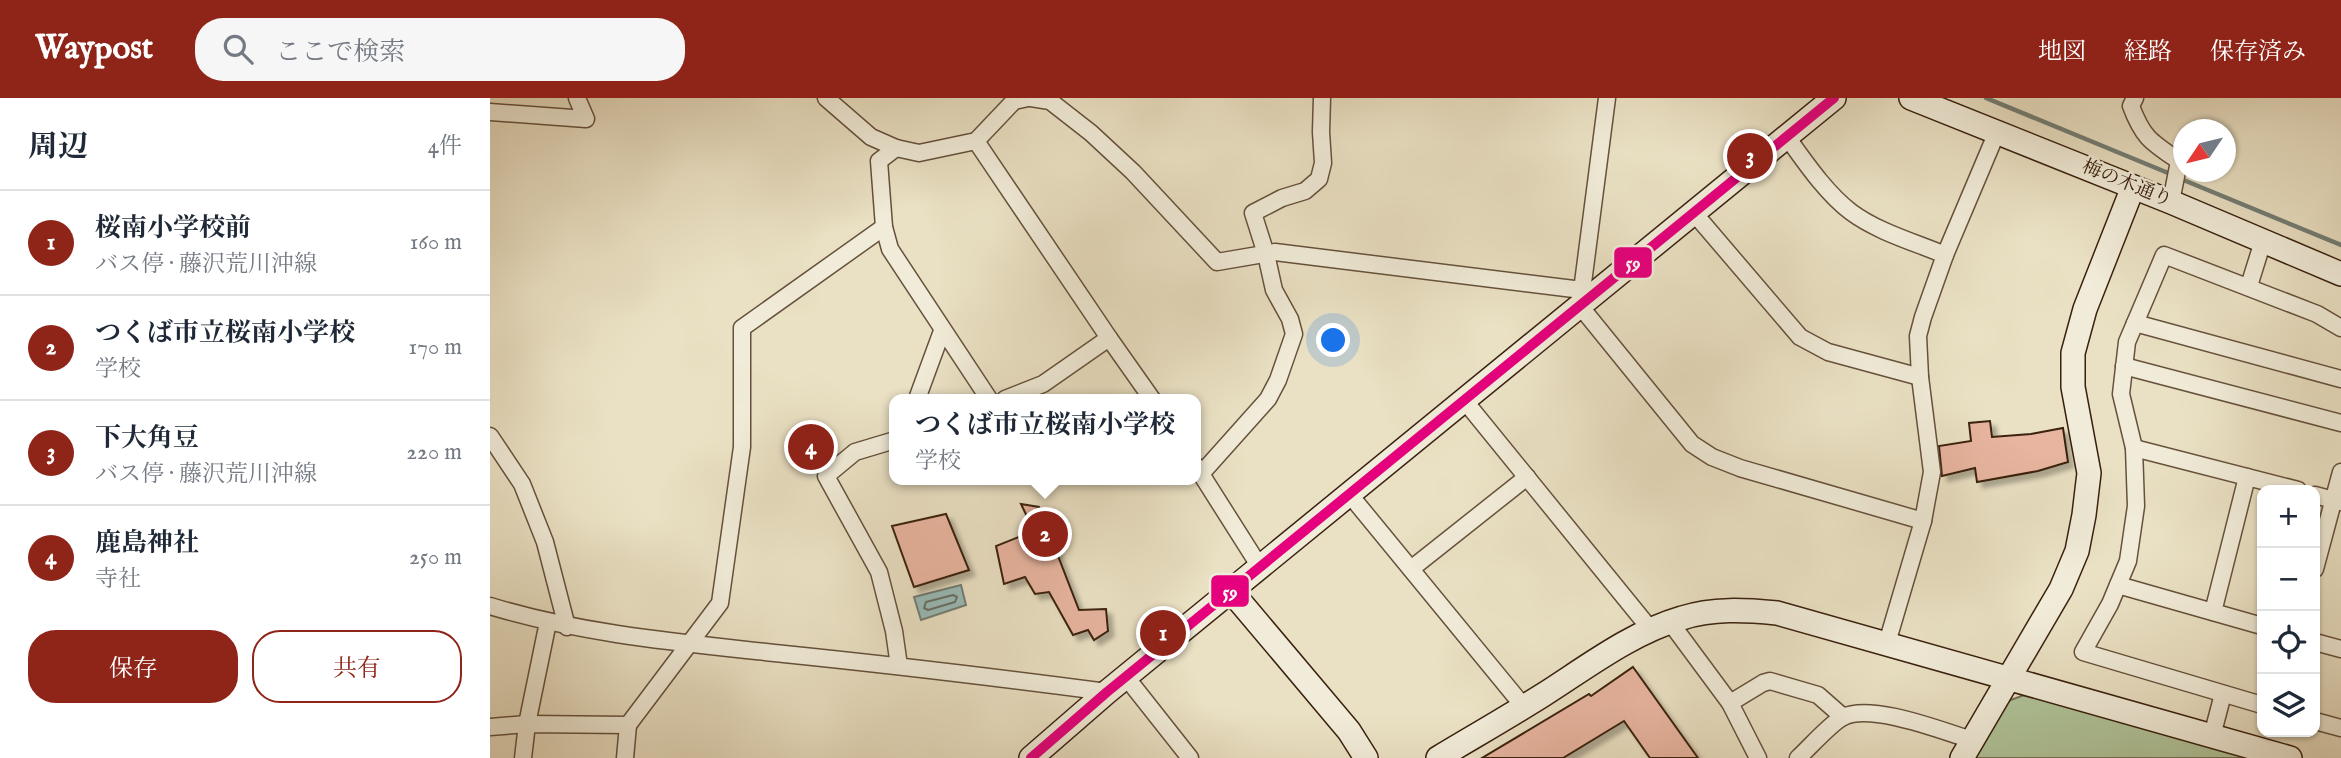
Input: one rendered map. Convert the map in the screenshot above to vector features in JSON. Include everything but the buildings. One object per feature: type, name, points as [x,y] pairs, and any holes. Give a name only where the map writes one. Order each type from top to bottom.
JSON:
[{"type":"street","points":[[490,112],[586,119],[577,98]]},
{"type":"street","points":[[826,98],[871,137],[895,148],[919,153],[976,141],[1014,101],[1030,98],[1050,101],[1091,133],[1133,172],[1217,262],[1275,252],[1581,298],[1692,444],[1702,451],[1740,468],[1923,521]]},
{"type":"street","points":[[1201,467],[1268,399],[1278,380],[1294,334],[1290,319],[1274,290],[1253,213],[1282,198],[1305,191],[1319,178],[1323,163],[1322,98]]},
{"type":"street","points":[[1581,298],[1607,98]]},
{"type":"street","points":[[1031,758],[1107,692],[1464,400],[1581,298],[1694,213],[1834,98]]},
{"type":"street","name":"梅の木通り","points":[[1911,98],[2171,202],[2341,274]]},
{"type":"street","points":[[2135,98],[2131,106],[2148,140],[2179,161],[2171,202]]},
{"type":"street","points":[[1887,643],[1923,521],[1932,472],[1920,377],[1918,336],[1945,255],[1997,132]]},
{"type":"street","points":[[1787,137],[1849,211],[1871,225],[1945,255]]},
{"type":"street","points":[[976,141],[1149,394]]},
{"type":"street","points":[[895,148],[879,161],[884,227],[890,249],[986,394]]},
{"type":"street","points":[[1798,758],[1843,717],[1859,714],[1890,716],[1967,749],[2061,589],[2077,551],[2088,473],[2073,387],[2073,352],[2085,309],[2133,187]]},
{"type":"street","points":[[1694,213],[1800,337],[1828,352],[1920,377]]},
{"type":"street","points":[[625,758],[628,725],[720,603],[742,447],[742,328],[884,227]]},
{"type":"street","points":[[2249,286],[2263,241]]},
{"type":"street","points":[[2257,704],[2083,652],[2129,561],[2136,506],[2134,448],[2122,394],[2127,342],[2164,255],[2317,314],[2341,328]]},
{"type":"street","points":[[2135,323],[2341,379]]},
{"type":"street","points":[[919,394],[942,331]]},
{"type":"street","points":[[1018,394],[1044,384],[1110,338]]},
{"type":"street","points":[[2124,366],[2341,423]]},
{"type":"street","points":[[1464,400],[1527,477],[1730,703],[1758,758]]},
{"type":"street","points":[[490,436],[522,484],[545,542],[567,626]]},
{"type":"street","points":[[889,442],[855,452],[826,477],[879,572],[894,631],[899,666]]},
{"type":"street","points":[[2134,448],[2278,485]]},
{"type":"street","points":[[2320,554],[2338,501],[2341,472]]},
{"type":"street","points":[[1201,475],[1260,567]]},
{"type":"street","points":[[1411,569],[1527,477]]},
{"type":"street","points":[[2213,612],[2247,477]]},
{"type":"street","points":[[1350,495],[1524,707]]},
{"type":"street","points":[[2320,496],[2338,501]]},
{"type":"street","points":[[2118,585],[2257,625]]},
{"type":"street","points":[[1231,591],[1349,731],[1366,758]]},
{"type":"street","points":[[490,606],[567,626],[1107,692]]},
{"type":"street","points":[[1438,758],[1614,650],[1660,626],[1683,617],[1744,610],[1777,613],[2290,758]]},
{"type":"street","points":[[523,758],[527,724],[548,622]]},
{"type":"street","points":[[2320,643],[2341,649]]},
{"type":"street","points":[[1126,677],[1190,758]]},
{"type":"street","points":[[1730,703],[1762,683],[1770,681],[1818,695],[1843,717]]},
{"type":"street","points":[[2212,736],[2223,694]]},
{"type":"street","points":[[2320,722],[2341,728]]},
{"type":"street","points":[[490,727],[527,724],[628,725]]},
{"type":"green space","points":[[2024,695],[2251,758],[1972,758],[2000,704]]},
{"type":"water","points":[[961,585],[966,605],[921,620],[914,597]]},
{"type":"waterway","points":[[1986,98],[2173,175]]},
{"type":"waterway","points":[[2188,182],[2341,245]]},
{"type":"transit line","name":"59","points":[[1031,758],[1107,692],[1834,98]]},
{"type":"place","name":"下大角豆","points":[[1750,156]]},
{"type":"place","name":"鹿島神社","points":[[811,447]]},
{"type":"place","name":"つくば市立桜南小学校","points":[[1045,534]]},
{"type":"place","name":"桜南小学校前","points":[[1163,633]]}]
